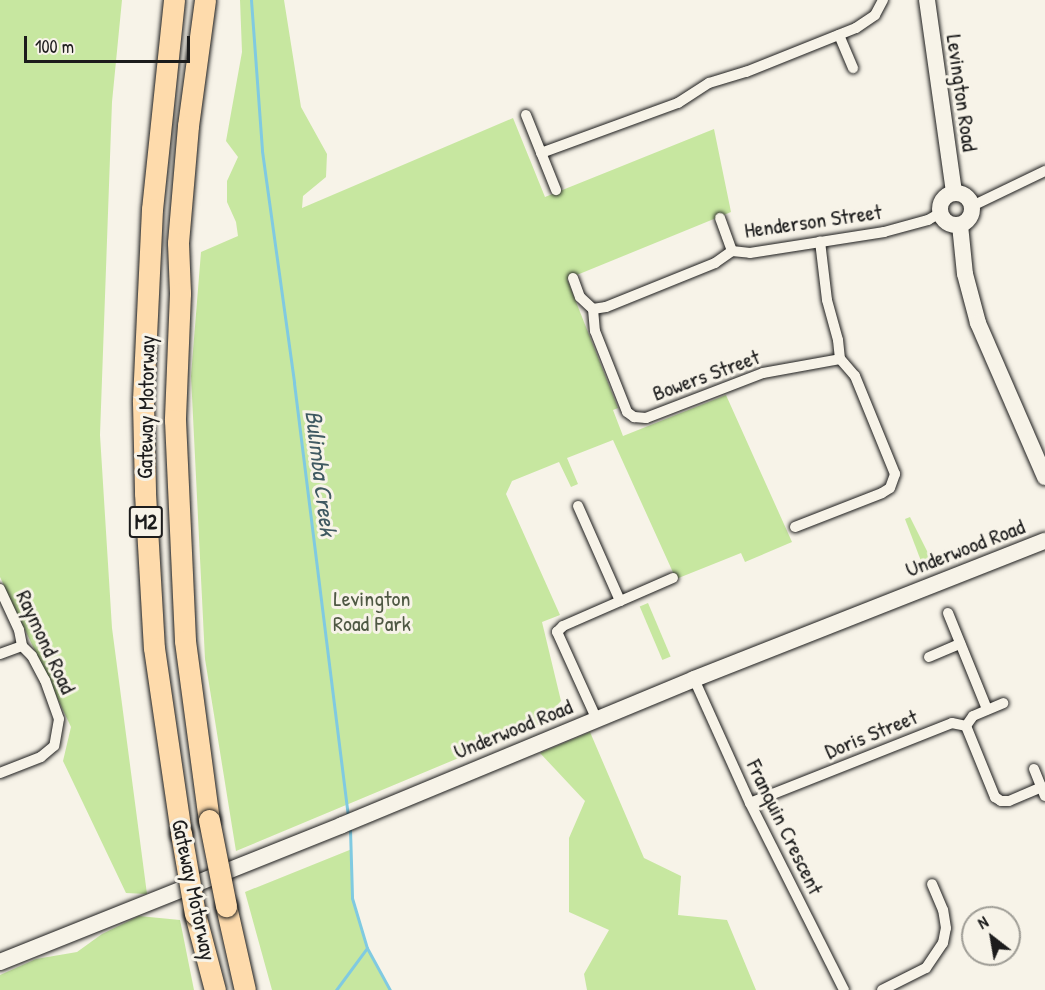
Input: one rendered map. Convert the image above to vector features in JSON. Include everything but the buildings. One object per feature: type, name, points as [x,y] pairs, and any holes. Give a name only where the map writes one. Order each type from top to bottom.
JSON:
[{"type":"highway","name":"Gateway Motorway","points":[[174,0],[152,209],[143,402],[145,493],[154,648],[195,914],[215,990]]},
{"type":"highway","name":"Gateway Motorway","points":[[205,0],[188,126],[178,243],[180,293],[175,420],[185,641],[209,820],[245,990]]},
{"type":"main road","name":"Levington Road","points":[[927,0],[954,193]]},
{"type":"main road","points":[[954,193],[965,196],[972,206],[969,218],[960,225],[947,223],[940,213],[943,200],[954,193]]},
{"type":"main road","points":[[960,225],[965,274],[975,314],[1045,477]]},
{"type":"main road","name":"Underwood Road","points":[[0,962],[342,825],[694,679],[1045,541]]},
{"type":"street","points":[[541,153],[678,103],[709,83],[746,72],[839,35],[875,15],[883,0]]},
{"type":"street","points":[[839,35],[853,68]]},
{"type":"street","points":[[526,115],[556,190]]},
{"type":"street","points":[[972,206],[1045,171]]},
{"type":"street","name":"Henderson Street","points":[[593,309],[606,307],[715,263],[732,251],[750,253],[905,227],[940,213]]},
{"type":"street","points":[[720,218],[732,251]]},
{"type":"street","points":[[795,527],[882,494],[893,483],[895,474],[855,376],[840,359],[838,340],[827,300],[820,241]]},
{"type":"street","name":"Bowers Street","points":[[573,278],[580,297],[593,309],[595,331],[627,412],[640,419],[763,373],[840,359]]},
{"type":"street","points":[[578,506],[620,601]]},
{"type":"street","points":[[597,720],[557,632],[563,626],[673,578]]},
{"type":"street","name":"Raymond Road","points":[[0,589],[18,630],[22,646],[32,656],[45,680],[59,719],[54,746],[41,757],[0,773]]},
{"type":"street","points":[[948,612],[987,709]]},
{"type":"street","points":[[929,657],[960,644]]},
{"type":"street","points":[[0,654],[22,646]]},
{"type":"street","name":"Franquin Crescent","points":[[694,679],[750,803],[844,990]]},
{"type":"street","points":[[1003,704],[973,716],[966,726],[995,797],[1001,801],[1009,801],[1043,791],[1034,769]]},
{"type":"street","name":"Doris Street","points":[[750,803],[952,723],[966,726]]},
{"type":"street","points":[[882,990],[926,968],[943,942],[946,928],[943,910],[932,884]]},
{"type":"green space","points":[[0,0],[122,0],[112,102],[100,435],[112,628],[147,894],[126,893],[63,761],[71,727],[0,577]]},
{"type":"green space","name":"Levington Road Park","points":[[240,0],[284,0],[301,107],[327,154],[326,177],[303,196],[302,208],[513,118],[545,197],[714,129],[731,212],[567,279],[618,408],[613,410],[623,436],[726,395],[792,542],[745,562],[741,553],[676,579],[613,440],[567,458],[578,484],[571,487],[559,462],[512,481],[506,494],[560,615],[542,622],[561,701],[540,724],[236,851],[205,659],[191,376],[201,252],[238,236],[236,222],[227,202],[227,181],[238,157],[226,141],[242,52]]},
{"type":"green space","points":[[910,517],[930,557],[921,561],[905,519]]},
{"type":"green space","points":[[648,603],[671,656],[662,660],[640,607]]},
{"type":"green space","points":[[590,732],[644,858],[681,876],[678,915],[727,920],[756,990],[587,990],[584,974],[609,930],[569,912],[569,838],[585,801],[540,753]]},
{"type":"green space","points":[[352,849],[352,898],[367,948],[390,990],[272,990],[245,892]]},
{"type":"green space","points":[[139,916],[180,920],[194,990],[0,990],[0,975],[36,959],[77,952],[102,934]]},
{"type":"waterway","name":"Bulimba Creek","points":[[251,0],[262,151],[294,383],[348,816]]},
{"type":"waterway","name":"Bulimba Creek","points":[[350,829],[352,898],[367,948],[390,990]]},
{"type":"waterway","points":[[336,990],[367,948]]}]
